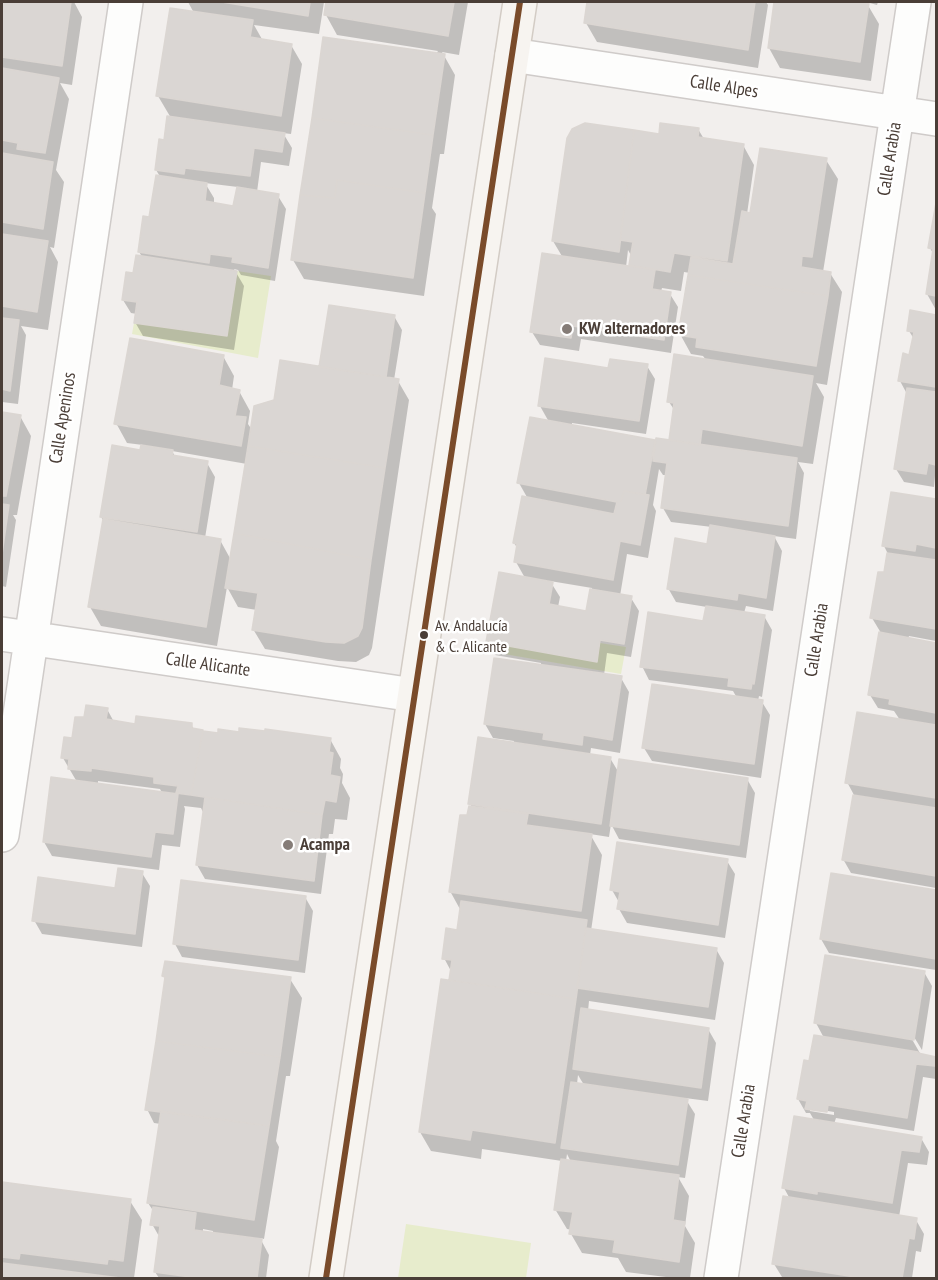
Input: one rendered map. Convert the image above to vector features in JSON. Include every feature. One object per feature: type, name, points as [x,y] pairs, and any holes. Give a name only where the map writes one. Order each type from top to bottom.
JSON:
[{"type":"street","name":"Calle Apeninos","points":[[2,835],[16,637],[126,2]]},
{"type":"street","points":[[326,1278],[520,2]]},
{"type":"street","name":"Calle Arabia","points":[[721,1278],[914,2]]},
{"type":"street","name":"Calle Alpes","points":[[512,55],[936,119]]},
{"type":"street","name":"Calle Alicante","points":[[16,637],[414,695]]},
{"type":"green space","points":[[237,271],[271,276],[258,358],[132,334],[134,323],[227,336]]},
{"type":"green space","points":[[600,643],[626,647],[621,674],[498,653],[499,644],[597,661]]},
{"type":"green space","points":[[406,1224],[531,1243],[526,1278],[398,1278]]},
{"type":"building","points":[[2,2],[71,2],[62,66],[2,57]]},
{"type":"building","points":[[222,2],[310,2],[308,16]]},
{"type":"building","points":[[326,2],[454,2],[448,36],[324,15]]},
{"type":"building","points":[[587,2],[755,2],[748,50],[584,23]]},
{"type":"building","points":[[774,2],[869,3],[860,62],[768,48]]},
{"type":"building","points":[[170,8],[253,20],[250,37],[292,44],[281,116],[156,96]]},
{"type":"building","points":[[323,37],[445,54],[433,135],[312,118]]},
{"type":"building","points":[[2,68],[59,78],[45,153],[17,149],[18,143],[2,140]]},
{"type":"building","points":[[167,116],[285,133],[282,152],[254,148],[250,176],[185,168],[184,174],[155,170],[159,139],[164,140]]},
{"type":"building","points":[[312,118],[433,135],[425,193],[337,180],[335,198],[300,195]]},
{"type":"building","points":[[585,123],[634,130],[619,252],[552,241],[567,138],[572,129]]},
{"type":"building","points":[[660,123],[699,128],[698,137],[744,144],[727,261],[674,253],[670,272],[629,265],[633,242],[620,240],[634,130],[659,134]]},
{"type":"building","points":[[760,148],[827,158],[812,257],[802,256],[801,267],[831,272],[828,296],[688,275],[691,257],[733,264],[742,211],[750,213]]},
{"type":"building","points":[[2,153],[53,162],[43,229],[2,222]]},
{"type":"building","points":[[156,175],[207,183],[205,201],[233,206],[237,187],[279,194],[268,268],[232,262],[233,257],[210,254],[209,263],[138,252],[143,216],[149,217]]},
{"type":"building","points":[[337,180],[425,193],[413,278],[291,260],[300,195],[335,198]]},
{"type":"building","points":[[936,203],[936,296],[926,294],[933,249],[928,248]]},
{"type":"building","points":[[2,234],[48,241],[37,312],[2,306]]},
{"type":"building","points":[[542,253],[655,270],[652,289],[671,292],[664,340],[573,326],[571,338],[530,332]]},
{"type":"building","points":[[136,255],[237,271],[227,336],[134,323],[137,302],[122,300],[126,272],[133,273]]},
{"type":"building","points":[[688,275],[828,296],[816,366],[696,347],[697,338],[678,335]]},
{"type":"building","points":[[329,305],[395,315],[386,377],[319,367]]},
{"type":"building","points":[[910,310],[936,315],[936,387],[898,381],[903,353],[909,355],[914,332],[907,331]]},
{"type":"building","points":[[2,318],[19,320],[10,391],[2,389]]},
{"type":"building","points":[[130,338],[224,355],[219,385],[240,390],[235,416],[246,417],[241,446],[114,424]]},
{"type":"building","points":[[674,354],[813,376],[802,446],[702,429],[700,445],[669,440],[674,403],[667,402]]},
{"type":"building","points":[[545,358],[608,368],[610,359],[648,364],[639,421],[538,406]]},
{"type":"building","points":[[280,360],[399,379],[385,468],[248,446],[254,406],[274,400]]},
{"type":"building","points":[[907,388],[936,392],[936,465],[928,463],[926,474],[894,469]]},
{"type":"building","points":[[2,412],[21,415],[6,496],[2,496]]},
{"type":"building","points":[[530,417],[655,440],[645,495],[624,491],[621,501],[617,502],[517,483]]},
{"type":"building","points":[[656,438],[797,458],[788,526],[661,508],[667,463],[653,461]]},
{"type":"building","points":[[112,445],[140,450],[141,445],[173,450],[172,455],[208,461],[197,532],[100,517]]},
{"type":"building","points":[[248,446],[385,468],[371,560],[234,533]]},
{"type":"building","points":[[624,491],[649,495],[640,545],[620,541],[613,580],[514,562],[517,544],[513,543],[522,496],[614,514],[617,502],[621,501]]},
{"type":"building","points":[[891,492],[936,499],[936,548],[916,544],[915,551],[882,546]]},
{"type":"building","points":[[2,504],[9,505],[2,554]]},
{"type":"building","points":[[103,519],[221,539],[206,627],[88,607]]},
{"type":"building","points":[[710,525],[775,536],[766,598],[738,593],[737,600],[667,589],[675,538],[707,544]]},
{"type":"building","points":[[234,533],[371,560],[362,628],[358,636],[344,643],[326,642],[252,630],[258,593],[225,588]]},
{"type":"building","points":[[887,553],[936,560],[936,629],[870,618],[878,572],[884,572]]},
{"type":"building","points":[[499,572],[553,582],[549,604],[586,611],[590,589],[632,596],[624,644],[600,640],[597,662],[486,642]]},
{"type":"building","points":[[706,606],[765,615],[754,684],[752,683],[751,689],[728,686],[729,678],[640,667],[648,612],[703,621]]},
{"type":"building","points":[[879,632],[936,643],[936,713],[889,704],[890,699],[868,695]]},
{"type":"building","points":[[494,658],[622,676],[612,740],[583,735],[582,745],[543,739],[544,733],[484,724]]},
{"type":"building","points":[[652,684],[763,700],[754,764],[642,748]]},
{"type":"building","points":[[86,705],[108,708],[106,719],[135,724],[136,716],[192,723],[192,728],[203,730],[191,795],[176,793],[178,786],[154,783],[154,777],[91,768],[91,771],[68,769],[69,759],[61,758],[64,737],[72,738],[75,717],[84,717]]},
{"type":"building","points":[[857,712],[936,725],[936,798],[845,783]]},
{"type":"building","points":[[239,728],[265,731],[265,729],[331,738],[329,752],[333,753],[330,775],[340,777],[336,802],[325,800],[322,815],[191,795],[203,731],[218,733],[218,729],[239,732]]},
{"type":"building","points":[[478,737],[611,757],[601,824],[468,804]]},
{"type":"building","points":[[619,759],[748,778],[739,845],[610,826]]},
{"type":"building","points":[[51,777],[178,794],[173,834],[155,832],[151,857],[43,842]]},
{"type":"building","points":[[853,795],[936,808],[936,876],[842,860]]},
{"type":"building","points":[[205,797],[322,815],[314,881],[196,865]]},
{"type":"building","points":[[469,806],[528,814],[526,825],[592,834],[581,911],[449,892],[460,815],[467,815]]},
{"type":"building","points":[[617,842],[728,859],[718,925],[617,909],[620,892],[610,890]]},
{"type":"building","points":[[118,868],[143,871],[135,934],[32,921],[38,877],[115,888]]},
{"type":"building","points":[[831,873],[936,890],[936,959],[820,939]]},
{"type":"building","points":[[181,880],[306,896],[298,960],[173,944]]},
{"type":"building","points":[[461,901],[587,920],[576,999],[449,980],[452,960],[442,959],[446,928],[457,930]]},
{"type":"building","points":[[586,928],[717,948],[708,1007],[577,988]]},
{"type":"building","points":[[825,955],[925,971],[914,1040],[814,1023]]},
{"type":"building","points":[[165,961],[291,977],[280,1057],[156,1041]]},
{"type":"building","points":[[441,979],[576,999],[555,1143],[472,1130],[470,1140],[419,1132]]},
{"type":"building","points":[[581,1008],[709,1028],[701,1088],[573,1069]]},
{"type":"building","points":[[814,1035],[918,1052],[936,1057],[935,1066],[916,1064],[907,1118],[828,1105],[827,1112],[805,1109],[807,1101],[797,1099],[804,1060],[809,1061]]},
{"type":"building","points":[[156,1041],[280,1057],[269,1126],[145,1110]]},
{"type":"building","points":[[571,1082],[688,1099],[678,1165],[561,1148]]},
{"type":"building","points":[[161,1111],[269,1126],[254,1220],[147,1203]]},
{"type":"building","points":[[794,1116],[922,1137],[919,1152],[901,1150],[892,1203],[782,1188]]},
{"type":"building","points":[[561,1159],[679,1175],[673,1220],[685,1222],[679,1262],[613,1252],[615,1240],[569,1234],[573,1212],[554,1210]]},
{"type":"building","points":[[2,1182],[131,1199],[123,1261],[108,1259],[107,1264],[20,1253],[19,1259],[2,1257]]},
{"type":"building","points":[[783,1196],[917,1218],[914,1239],[909,1238],[902,1278],[862,1278],[772,1264]]},
{"type":"building","points":[[153,1207],[196,1213],[194,1230],[262,1239],[257,1278],[198,1278],[154,1272],[160,1226],[150,1225]]},
{"type":"building","points":[[2,1263],[120,1278],[2,1278]]},
{"type":"transit line","points":[[326,1278],[520,2]]},
{"type":"place","name":"KW alternadores","points":[[567,329]]},
{"type":"place","name":"Av. Andalucía & C. Alicante","points":[[424,635]]},
{"type":"place","name":"Acampa","points":[[288,845]]}]
